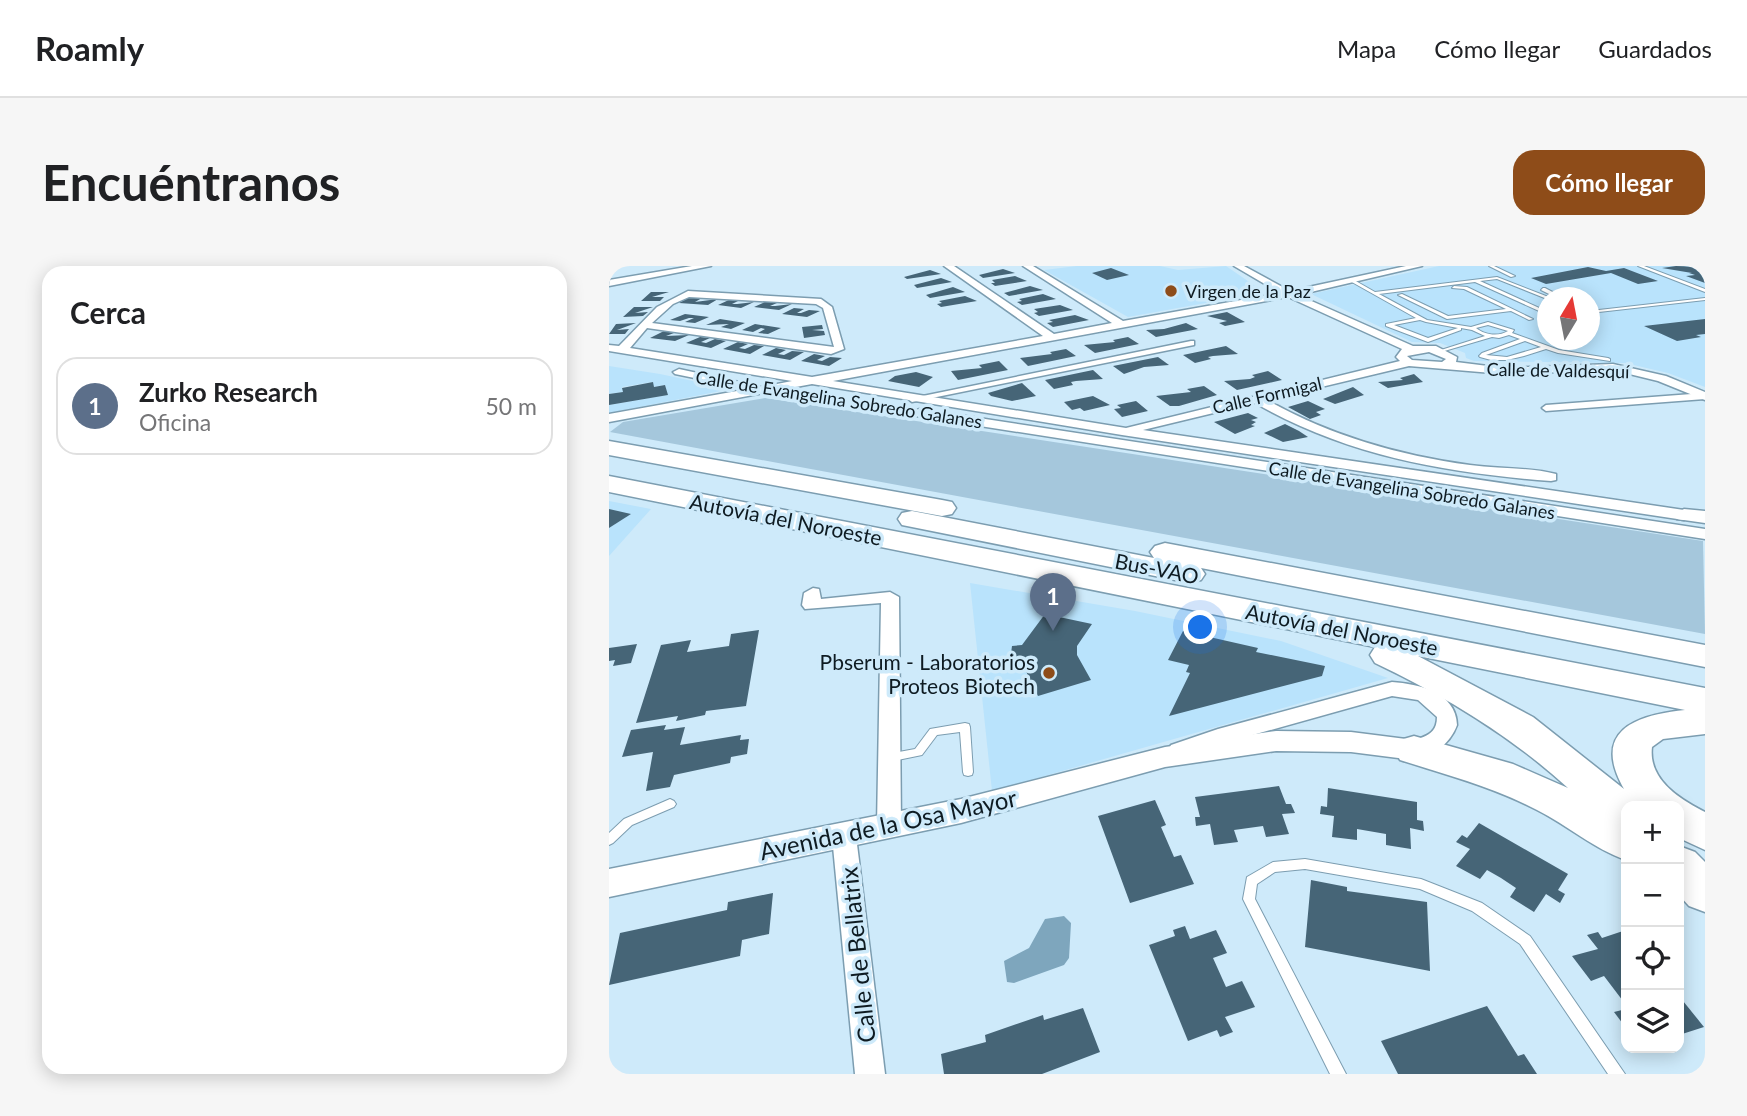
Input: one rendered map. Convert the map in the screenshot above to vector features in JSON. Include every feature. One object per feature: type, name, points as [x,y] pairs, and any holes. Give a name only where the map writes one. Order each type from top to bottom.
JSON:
[{"type":"highway","points":[[609,439],[887,491],[940,508]]},
{"type":"highway","name":"Autovía del Noroeste","points":[[609,448],[940,508],[1705,656]]},
{"type":"highway","name":"Bus-VAO","points":[[609,461],[1705,680]]},
{"type":"highway","points":[[609,471],[1705,680]]},
{"type":"highway","name":"Autovía del Noroeste","points":[[609,484],[1705,701]]},
{"type":"highway","points":[[695,501],[887,550],[1187,610],[1705,721]]},
{"type":"highway","points":[[1422,602],[1507,608],[1705,643]]},
{"type":"highway","points":[[1387,655],[1455,687],[1514,724],[1562,759],[1621,812]]},
{"type":"highway","points":[[1658,801],[1641,783],[1633,769],[1631,755],[1635,740],[1653,727],[1705,721]]},
{"type":"highway","points":[[1414,750],[1510,776],[1556,799],[1621,839]]},
{"type":"highway","points":[[1684,821],[1705,832]]},
{"type":"highway","points":[[1684,869],[1705,892]]},
{"type":"highway","points":[[1684,888],[1705,907]]},
{"type":"street","points":[[609,282],[649,266]]},
{"type":"street","points":[[609,282],[707,266]]},
{"type":"street","points":[[948,266],[1052,337]]},
{"type":"street","points":[[1027,266],[1120,324]]},
{"type":"street","points":[[1238,266],[1289,294],[1411,349],[1443,351],[1453,359],[1449,364]]},
{"type":"street","points":[[807,389],[1052,337],[1289,294],[1418,266]]},
{"type":"street","points":[[622,350],[675,296],[688,294],[818,301],[827,307],[840,345],[839,349],[831,351],[647,325]]},
{"type":"street","points":[[912,399],[1191,343]]},
{"type":"street","name":"Calle de Evangelina Sobredo Galanes","points":[[609,348],[807,389]]},
{"type":"street","points":[[1409,363],[1401,357],[1402,352],[1411,349]]},
{"type":"street","name":"Calle de Evangelina Sobredo Galanes","points":[[609,360],[769,389],[807,389],[912,399],[1122,436],[1697,525]]},
{"type":"street","name":"Calle Formigal","points":[[1122,436],[1255,398],[1409,363],[1432,367],[1449,364]]},
{"type":"street","name":"Calle de Valdesquí","points":[[1449,364],[1504,371],[1613,368],[1662,378],[1705,396]]},
{"type":"street","points":[[609,418],[769,389]]},
{"type":"street","points":[[1546,408],[1705,396]]},
{"type":"street","points":[[1255,398],[1284,416],[1369,449],[1485,472],[1551,477]]},
{"type":"street","name":"Calle de Evangelina Sobredo Galanes","points":[[900,410],[1122,436]]},
{"type":"street","points":[[609,424],[646,412]]},
{"type":"street","points":[[813,593],[811,605],[891,597],[889,826]]},
{"type":"street","name":"Avenida de la Osa Mayor","points":[[609,883],[961,811],[1165,757],[1218,737],[1392,689],[1416,692],[1434,700],[1448,720],[1441,740],[1427,748],[1414,750],[1317,740],[1276,741],[1165,757]]},
{"type":"street","name":"Calle de Bellatrix","points":[[844,836],[870,1074]]},
{"type":"lane","points":[[1264,266],[1275,266]]},
{"type":"lane","points":[[1491,266],[1538,287]]},
{"type":"lane","points":[[1640,266],[1705,291]]},
{"type":"lane","points":[[1375,293],[1475,280],[1505,279],[1537,293]]},
{"type":"lane","points":[[1475,280],[1537,311]]},
{"type":"lane","points":[[1353,281],[1421,318],[1459,329],[1474,329],[1492,336]]},
{"type":"lane","points":[[1383,297],[1461,287],[1531,319]]},
{"type":"lane","points":[[1399,295],[1451,318],[1511,310]]},
{"type":"lane","points":[[1600,310],[1705,299]]},
{"type":"lane","points":[[1398,305],[1415,303]]},
{"type":"lane","points":[[1421,318],[1388,325],[1428,340],[1459,329]]},
{"type":"lane","points":[[1520,321],[1537,318]]},
{"type":"lane","points":[[1474,329],[1478,324],[1509,323]]},
{"type":"lane","points":[[1498,324],[1512,331],[1510,334]]},
{"type":"lane","points":[[1443,351],[1492,336],[1510,334],[1537,344]]},
{"type":"lane","points":[[1524,340],[1482,356],[1511,359],[1537,350]]},
{"type":"lane","points":[[1560,350],[1608,360]]},
{"type":"lane","points":[[888,758],[918,752],[934,732],[965,727],[968,772]]},
{"type":"lane","points":[[609,840],[628,822],[670,804]]},
{"type":"lane","points":[[1338,1074],[1249,899],[1251,881],[1273,867],[1305,864],[1420,884],[1477,906],[1525,940],[1616,1074]]},
{"type":"shaded area","name":"Virgen de la Paz","points":[[1077,266],[1160,266],[1178,270],[1226,266],[1261,290],[1256,294],[1128,317],[1044,270]]},
{"type":"shaded area","points":[[1439,266],[1705,266],[1705,387],[1668,373],[1625,363],[1474,361],[1466,358],[1465,353],[1440,343],[1412,342],[1311,294]]},
{"type":"shaded area","points":[[609,366],[731,389],[609,413],[609,405],[667,395],[665,385],[654,387],[652,382],[622,387],[623,392],[609,394]]},
{"type":"shaded area","points":[[765,398],[1703,541],[1705,634],[610,432],[623,422]]},
{"type":"shaded area","points":[[609,501],[651,509],[609,556]]},
{"type":"shaded area","points":[[970,583],[1135,611],[1281,641],[1388,678],[992,791]]},
{"type":"shaded area","points":[[1064,916],[1071,923],[1069,958],[1064,965],[1014,983],[1007,982],[1004,961],[1029,948],[1045,919]]},
{"type":"building","points":[[1588,267],[1606,271],[1624,268],[1658,281],[1638,284],[1611,273],[1546,284],[1531,278]]},
{"type":"building","points":[[1705,267],[1705,283],[1686,276],[1695,275],[1689,273],[1692,273],[1662,268]]},
{"type":"building","points":[[1111,268],[1129,275],[1107,280],[1092,273]]},
{"type":"building","points":[[1003,269],[1015,273],[983,278],[979,275]]},
{"type":"building","points":[[930,270],[941,274],[907,279],[904,277]]},
{"type":"building","points":[[1015,276],[1027,281],[995,286],[991,283],[995,283],[992,280]]},
{"type":"building","points":[[941,278],[952,282],[917,288],[914,285]]},
{"type":"building","points":[[1030,286],[1043,290],[1009,296],[1004,293]]},
{"type":"building","points":[[953,287],[965,292],[930,298],[926,295]]},
{"type":"building","points":[[651,292],[669,292],[652,297],[664,297],[660,301],[641,301]]},
{"type":"building","points":[[1043,294],[1056,299],[1022,305],[1017,302],[1022,301],[1019,299]]},
{"type":"building","points":[[965,296],[977,301],[941,307],[937,304],[942,303],[939,301]]},
{"type":"building","points":[[690,297],[702,298],[695,302],[718,299],[708,305],[679,303]]},
{"type":"building","points":[[731,299],[740,300],[732,304],[754,302],[741,308],[718,305]]},
{"type":"building","points":[[767,301],[777,303],[770,306],[792,304],[779,310],[754,307]]},
{"type":"building","points":[[1060,305],[1073,310],[1039,316],[1034,313],[1038,312],[1034,309]]},
{"type":"building","points":[[634,307],[653,307],[635,313],[648,312],[643,316],[623,317]]},
{"type":"building","points":[[794,308],[804,309],[797,313],[820,311],[807,317],[782,314]]},
{"type":"building","points":[[1227,312],[1245,322],[1225,326],[1219,323],[1227,321],[1207,316]]},
{"type":"building","points":[[685,314],[709,317],[695,323],[685,322],[694,318],[670,320]]},
{"type":"building","points":[[1075,315],[1089,320],[1053,327],[1047,323],[1053,322],[1049,320]]},
{"type":"building","points":[[720,319],[745,323],[731,329],[721,327],[729,324],[706,325]]},
{"type":"building","points":[[1705,319],[1705,334],[1677,341],[1644,326]]},
{"type":"building","points":[[636,323],[617,330],[629,329],[625,334],[609,334],[616,324]]},
{"type":"building","points":[[1186,323],[1198,329],[1156,337],[1146,330],[1164,329]]},
{"type":"building","points":[[755,324],[781,328],[768,334],[758,333],[765,329],[761,328],[753,332],[742,330]]},
{"type":"building","points":[[822,325],[823,329],[812,330],[824,331],[825,335],[804,338],[802,327]]},
{"type":"building","points":[[664,331],[674,333],[666,336],[689,335],[675,341],[650,338]]},
{"type":"building","points":[[700,337],[710,338],[701,342],[706,343],[715,339],[726,341],[711,348],[686,343]]},
{"type":"building","points":[[1128,337],[1139,344],[1095,353],[1084,345],[1115,342],[1113,340]]},
{"type":"building","points":[[738,342],[748,344],[739,348],[745,349],[754,345],[764,346],[750,354],[723,349]]},
{"type":"building","points":[[1226,346],[1238,354],[1208,357],[1211,359],[1195,363],[1183,355]]},
{"type":"building","points":[[776,348],[786,350],[778,354],[784,355],[792,351],[804,352],[790,360],[762,355]]},
{"type":"building","points":[[1066,349],[1076,356],[1028,366],[1020,358],[1052,354],[1050,352]]},
{"type":"building","points":[[814,354],[825,356],[817,360],[822,361],[830,357],[842,358],[829,366],[801,361]]},
{"type":"building","points":[[1158,357],[1169,365],[1144,367],[1124,374],[1113,366]]},
{"type":"building","points":[[999,361],[1008,370],[958,380],[951,371],[982,368],[979,365]]},
{"type":"building","points":[[1093,370],[1103,379],[1071,382],[1073,385],[1054,389],[1045,380]]},
{"type":"building","points":[[1268,371],[1282,380],[1237,390],[1224,381],[1250,379],[1255,377],[1252,375]]},
{"type":"building","points":[[916,372],[933,377],[919,387],[888,381],[895,376]]},
{"type":"building","points":[[1414,374],[1423,382],[1388,388],[1378,382],[1403,380],[1400,378]]},
{"type":"building","points":[[653,382],[654,387],[665,385],[668,395],[609,405],[609,394],[623,392],[622,388]]},
{"type":"building","points":[[1022,383],[1036,396],[1012,401],[988,393]]},
{"type":"building","points":[[1204,386],[1217,395],[1179,406],[1170,406],[1156,396],[1191,392],[1187,389]]},
{"type":"building","points":[[1353,387],[1364,395],[1335,404],[1323,399]]},
{"type":"building","points":[[1093,396],[1110,405],[1084,411],[1080,408],[1072,410],[1064,402]]},
{"type":"building","points":[[1136,401],[1148,411],[1122,417],[1114,409],[1121,408],[1117,405]]},
{"type":"building","points":[[1308,401],[1325,409],[1316,412],[1321,415],[1310,419],[1288,407]]},
{"type":"building","points":[[1248,413],[1258,418],[1251,420],[1256,422],[1251,425],[1255,426],[1235,434],[1214,422]]},
{"type":"building","points":[[1285,424],[1308,437],[1283,442],[1264,433]]},
{"type":"building","points":[[609,509],[631,514],[609,528]]},
{"type":"building","points":[[1045,614],[1092,624],[1077,646],[1077,655],[1091,680],[1038,696],[1021,661],[1010,661],[1012,646],[1022,645]]},
{"type":"building","points":[[759,630],[746,706],[706,711],[705,715],[676,721],[678,716],[636,723],[661,645],[691,640],[687,652],[729,646],[731,634]]},
{"type":"building","points":[[1183,631],[1258,648],[1256,652],[1325,666],[1322,676],[1169,716],[1190,673],[1186,672],[1189,665],[1168,660]]},
{"type":"building","points":[[637,644],[631,663],[613,666],[615,660],[609,661],[609,648]]},
{"type":"building","points":[[666,725],[664,730],[685,727],[680,745],[741,735],[740,740],[749,739],[747,754],[731,757],[730,763],[674,775],[670,787],[646,791],[653,752],[622,757],[631,730]]},
{"type":"building","points":[[1279,786],[1286,804],[1291,804],[1295,813],[1282,814],[1289,834],[1266,837],[1263,826],[1234,830],[1238,842],[1214,845],[1210,824],[1196,826],[1195,817],[1200,817],[1195,797]]},
{"type":"building","points":[[1328,788],[1417,802],[1417,820],[1423,821],[1424,831],[1410,828],[1411,849],[1386,845],[1386,834],[1357,829],[1357,840],[1332,837],[1334,816],[1320,814],[1321,806],[1327,807]]},
{"type":"building","points":[[1155,800],[1166,825],[1161,827],[1174,857],[1181,855],[1194,884],[1130,903],[1098,816]]},
{"type":"building","points":[[1479,823],[1568,874],[1558,890],[1565,894],[1560,903],[1546,894],[1534,912],[1510,897],[1516,888],[1501,878],[1487,870],[1480,879],[1456,866],[1470,849],[1456,842],[1462,835],[1467,838]]},
{"type":"building","points":[[1311,880],[1347,887],[1347,891],[1427,902],[1430,971],[1305,947]]},
{"type":"building","points":[[773,893],[769,934],[742,940],[740,956],[609,985],[620,933],[727,910],[728,902]]},
{"type":"building","points":[[1185,926],[1190,939],[1216,930],[1227,953],[1213,958],[1226,987],[1242,981],[1255,1007],[1225,1017],[1233,1032],[1220,1037],[1217,1030],[1188,1041],[1149,945],[1175,936],[1173,930]]},
{"type":"building","points":[[1598,932],[1602,938],[1621,932],[1621,998],[1604,976],[1591,981],[1572,956],[1598,949],[1587,935]]},
{"type":"building","points":[[1684,1002],[1704,1027],[1684,1033]]},
{"type":"building","points":[[1487,1006],[1518,1056],[1524,1054],[1537,1074],[1398,1074],[1381,1041]]},
{"type":"building","points":[[1083,1008],[1100,1052],[1042,1074],[944,1074],[941,1054],[986,1042],[985,1035],[1043,1015],[1044,1020]]},
{"type":"building","points":[[1621,1010],[1621,1021],[1614,1012]]},
{"type":"place","name":"Virgen de la Paz","points":[[1171,291]]},
{"type":"place","name":"Zurko Research","points":[[1053,631]]},
{"type":"place","name":"Pbserum - Laboratorios Proteos Biotech","points":[[1049,673]]}]
